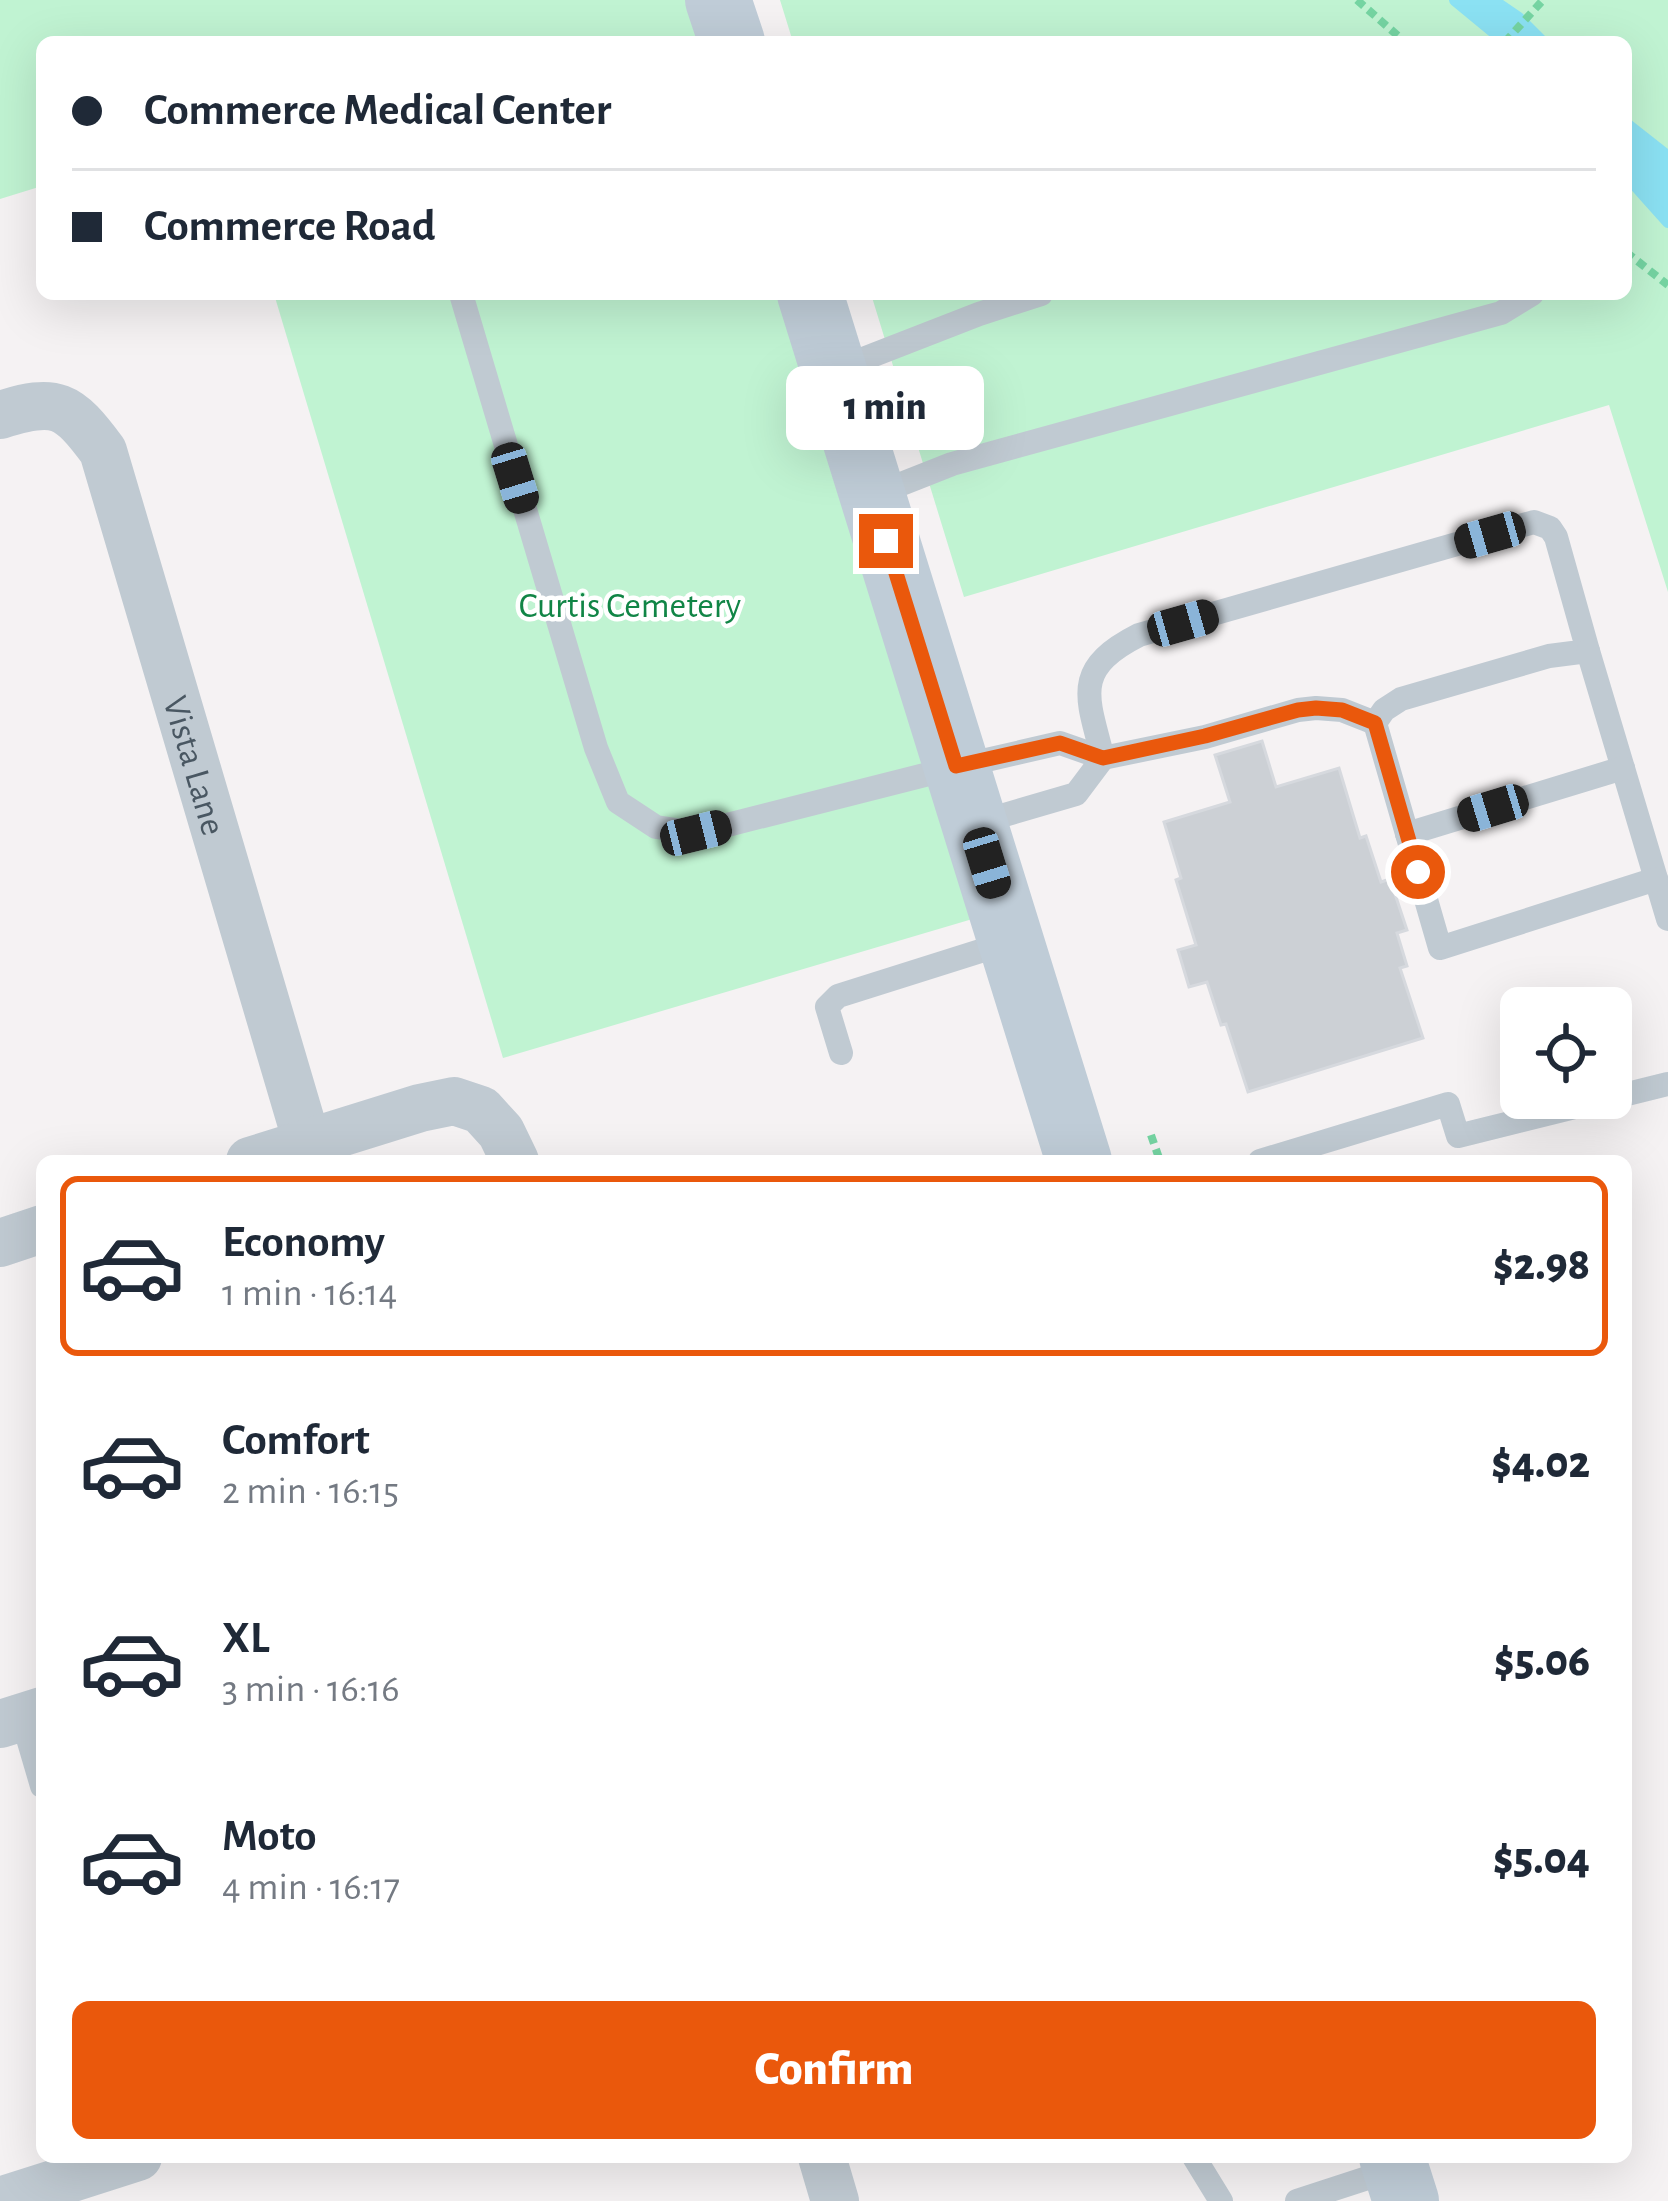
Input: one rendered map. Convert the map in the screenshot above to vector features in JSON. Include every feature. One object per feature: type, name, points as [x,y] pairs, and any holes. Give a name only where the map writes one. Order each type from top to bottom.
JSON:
[{"type":"main road","points":[[718,0],[730,36]]},
{"type":"main road","points":[[812,300],[1076,1155]]},
{"type":"street","name":"Vista Lane","points":[[0,415],[40,404],[60,406],[85,426],[103,451],[307,1142]]},
{"type":"street","points":[[268,1155],[454,1101],[481,1110],[501,1132],[512,1155]]},
{"type":"street","points":[[0,1243],[36,1231]]},
{"type":"street","points":[[0,2201],[119,2163]]},
{"type":"street","points":[[824,2163],[836,2201]]},
{"type":"lane","points":[[463,300],[596,748],[618,802],[656,827],[696,833],[966,795],[1076,794],[1103,758]]},
{"type":"lane","points":[[833,370],[1023,300]]},
{"type":"lane","points":[[872,496],[952,464],[1501,313],[1522,300]]},
{"type":"lane","points":[[1103,758],[1088,700],[1091,676],[1100,660],[1138,635],[1534,522],[1550,528],[1556,537],[1668,920]]},
{"type":"lane","points":[[1375,723],[1401,699],[1549,656],[1588,651]]},
{"type":"lane","points":[[966,795],[1060,743],[1103,758],[1316,708],[1342,710],[1375,723]]},
{"type":"lane","points":[[1375,723],[1440,948],[1656,879]]},
{"type":"lane","points":[[1407,834],[1623,768]]},
{"type":"lane","points":[[841,1053],[827,1007],[838,996],[1011,942]]},
{"type":"lane","points":[[1280,1155],[1448,1104],[1458,1136],[1668,1084]]},
{"type":"lane","points":[[21,1718],[36,1767]]},
{"type":"lane","points":[[1198,2163],[1221,2201]]},
{"type":"lane","points":[[1297,2201],[1398,2176]]},
{"type":"path","points":[[1357,0],[1398,36]]},
{"type":"path","points":[[1510,36],[1540,3]]},
{"type":"path","points":[[1632,257],[1668,285]]},
{"type":"path","points":[[1151,1135],[1158,1155]]},
{"type":"green space","points":[[0,0],[712,0],[723,36],[36,36],[36,188],[0,199]]},
{"type":"green space","points":[[780,0],[1668,0],[1668,592],[1609,405],[964,597],[873,300],[1632,300],[1632,36],[791,36]]},
{"type":"green space","name":"Curtis Cemetery","points":[[276,300],[802,300],[986,915],[503,1058]]},
{"type":"water","points":[[1455,0],[1503,0],[1545,36],[1499,36]]},
{"type":"water","points":[[1632,121],[1668,149],[1668,222],[1632,182]]},
{"type":"building","points":[[1262,741],[1276,787],[1339,768],[1360,838],[1366,836],[1381,882],[1390,879],[1407,930],[1397,933],[1407,966],[1400,968],[1423,1038],[1248,1092],[1207,982],[1189,987],[1178,950],[1196,945],[1164,822],[1230,802],[1215,755]]},
{"type":"waterway","points":[[1455,0],[1499,36]]},
{"type":"waterway","points":[[1632,182],[1668,222]]},
{"type":"route","points":[[886,541],[956,766],[1060,743],[1103,758],[1298,710],[1342,710],[1375,723],[1418,872]]}]
